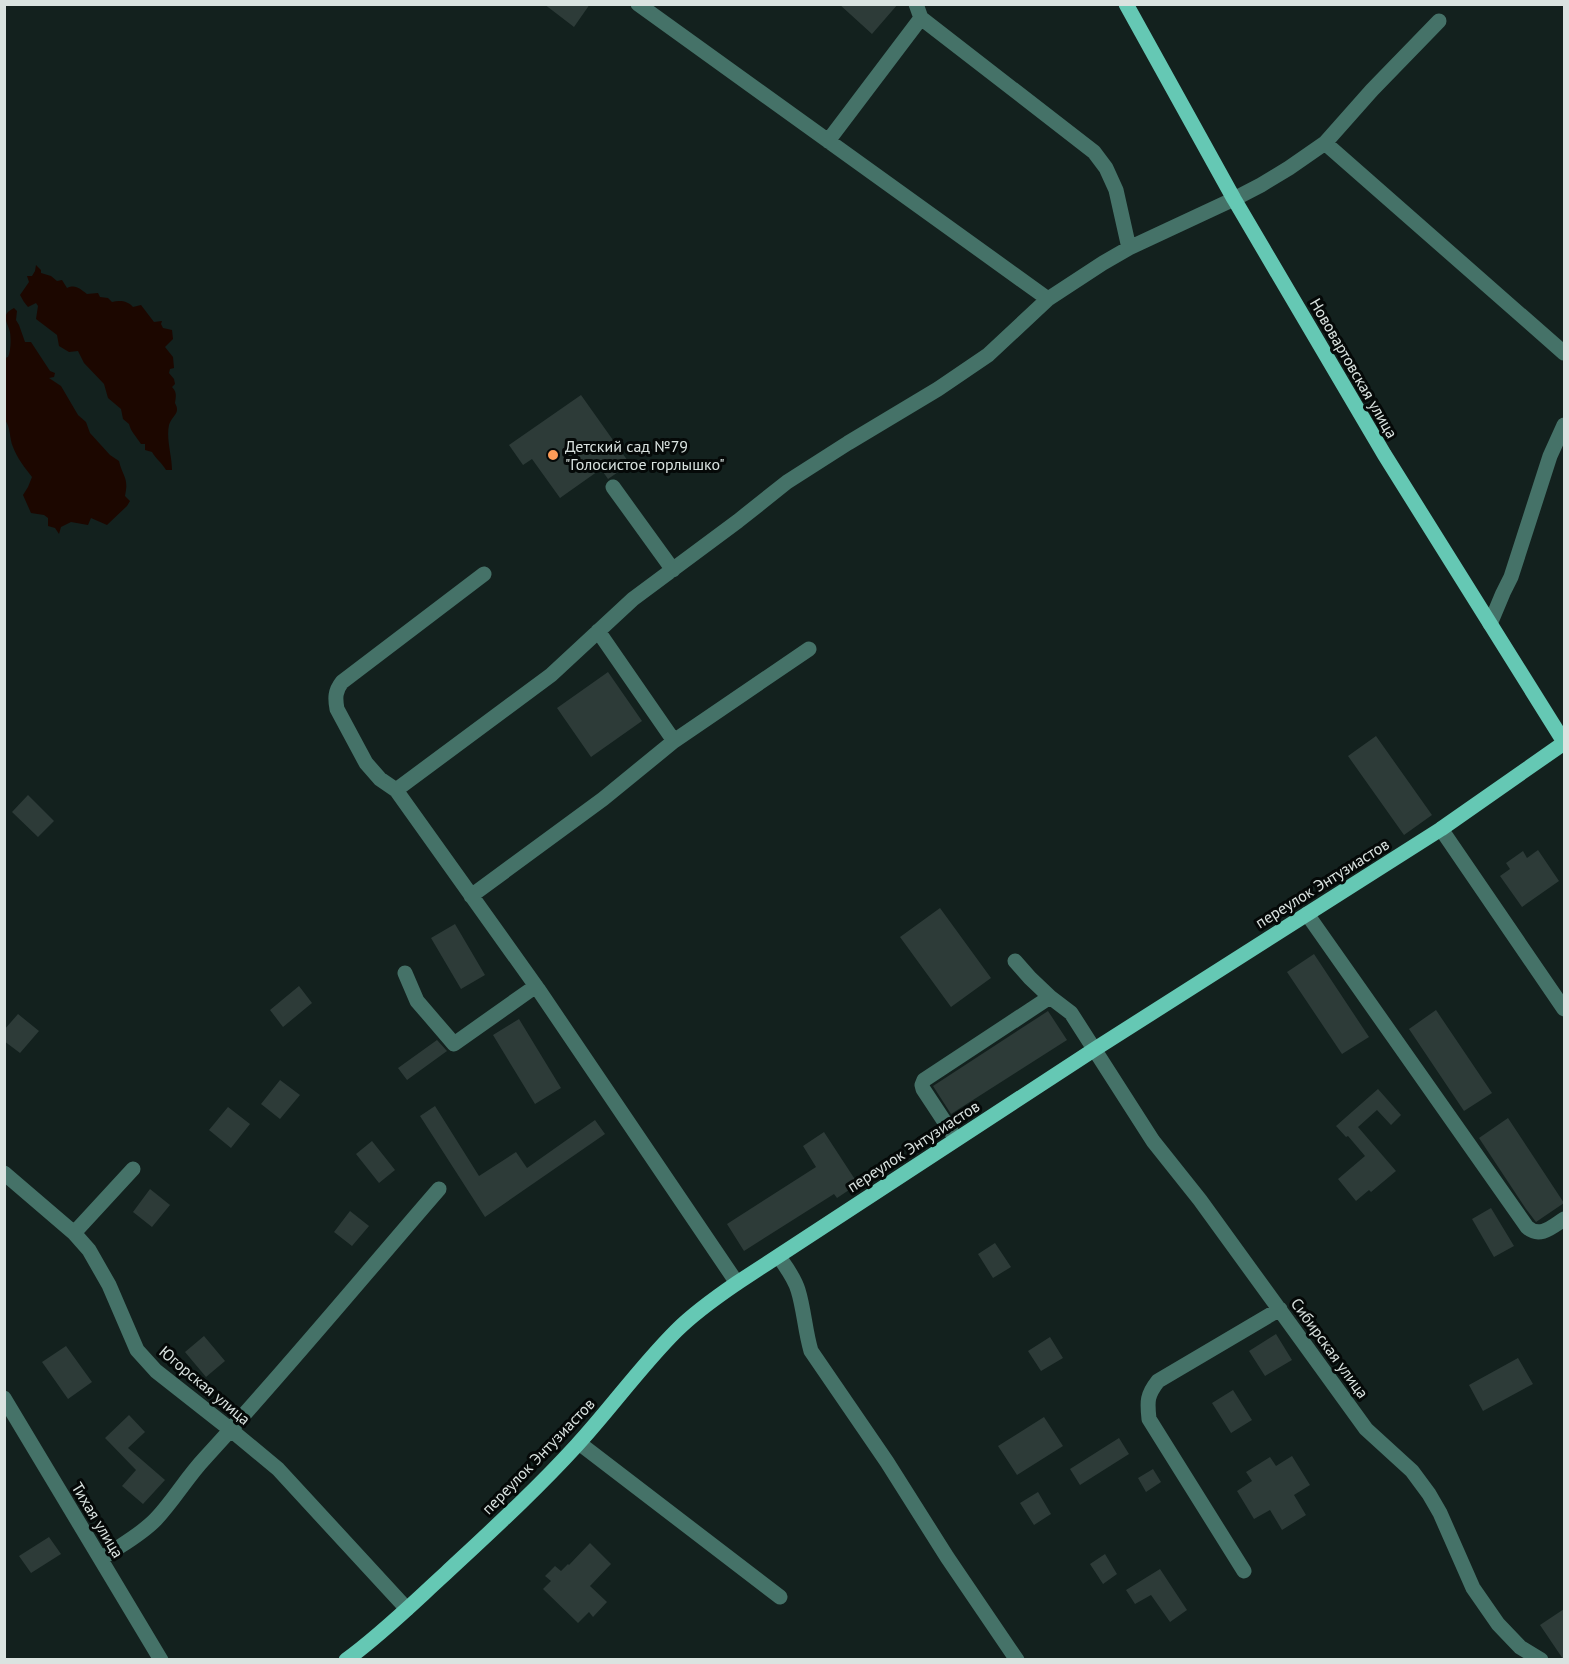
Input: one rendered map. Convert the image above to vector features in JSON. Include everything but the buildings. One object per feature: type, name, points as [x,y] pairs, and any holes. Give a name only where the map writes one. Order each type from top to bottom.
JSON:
[{"type":"main road","name":"Нововартовская улица","points":[[1126,4],[1234,199],[1384,454],[1564,742]]},
{"type":"main road","name":"переулок Энтузиастов","points":[[350,1659],[547,1478],[642,1368],[676,1331],[704,1306],[1095,1049],[1441,829],[1564,742]]},
{"type":"street","points":[[638,4],[1048,299]]},
{"type":"street","points":[[828,141],[919,11],[1094,152],[1107,168],[1116,190],[1129,248]]},
{"type":"street","points":[[396,790],[551,675],[633,599],[787,482],[938,389],[988,355],[1048,299],[1129,248],[1234,199],[1289,168],[1325,143],[1372,90],[1439,21]]},
{"type":"street","points":[[1325,143],[1564,353]]},
{"type":"street","points":[[1490,624],[1512,577],[1550,456],[1564,425]]},
{"type":"street","points":[[613,487],[673,570]]},
{"type":"street","points":[[484,574],[342,682],[337,688],[337,709],[366,763],[380,779],[396,790],[536,986],[736,1283]]},
{"type":"street","points":[[598,631],[674,741]]},
{"type":"street","points":[[471,896],[603,799],[674,741],[809,649]]},
{"type":"street","points":[[1441,829],[1564,1009]]},
{"type":"street","points":[[1307,914],[1527,1227],[1531,1231],[1541,1232],[1564,1219]]},
{"type":"street","name":"Сибирская улица","points":[[1015,961],[1050,997],[1071,1013],[1153,1141],[1200,1200],[1366,1429],[1412,1471],[1429,1494],[1440,1513],[1473,1588],[1498,1624],[1520,1647],[1541,1659]]},
{"type":"street","points":[[405,973],[417,1001],[454,1044],[536,986]]},
{"type":"street","points":[[956,1139],[922,1089],[924,1080],[1050,997]]},
{"type":"street","points":[[74,1233],[133,1168]]},
{"type":"street","name":"Югорская улица","points":[[4,1173],[74,1233],[89,1250],[109,1285],[137,1350],[156,1371],[278,1469],[407,1609]]},
{"type":"street","points":[[101,1558],[155,1520],[185,1480],[439,1189]]},
{"type":"street","points":[[779,1257],[798,1289],[811,1351],[1017,1659]]},
{"type":"street","points":[[1244,1571],[1149,1419],[1147,1406],[1149,1393],[1158,1381],[1280,1309]]},
{"type":"street","name":"Тихая улица","points":[[4,1398],[161,1659]]},
{"type":"street","points":[[579,1443],[780,1597]]},
{"type":"shaded area","points":[[36,265],[41,273],[57,281],[62,280],[67,288],[75,287],[87,294],[98,293],[100,297],[108,298],[112,302],[129,303],[133,307],[141,305],[154,322],[162,321],[163,328],[172,330],[173,339],[165,347],[173,357],[174,368],[170,369],[169,373],[174,379],[175,384],[172,387],[177,407],[168,430],[172,470],[166,470],[152,452],[145,450],[145,444],[141,444],[132,432],[129,424],[123,419],[121,409],[108,398],[104,384],[84,363],[78,351],[69,352],[59,346],[57,335],[36,319],[38,306],[36,303],[28,307],[24,302],[20,295],[29,282],[27,276],[32,276]]},
{"type":"shaded area","points":[[14,308],[17,311],[16,320],[25,342],[31,342],[50,371],[55,373],[54,377],[49,378],[61,386],[78,415],[86,422],[90,433],[110,455],[119,461],[126,481],[125,496],[130,501],[107,525],[91,518],[88,525],[71,522],[61,527],[59,534],[55,528],[48,526],[48,518],[44,515],[31,513],[23,495],[32,477],[15,451],[8,425],[4,419],[5,358],[8,357],[11,341],[6,316]]},
{"type":"place","name":"Детский сад №79 \"Голосистое горлышко\"","points":[[553,455]]}]
